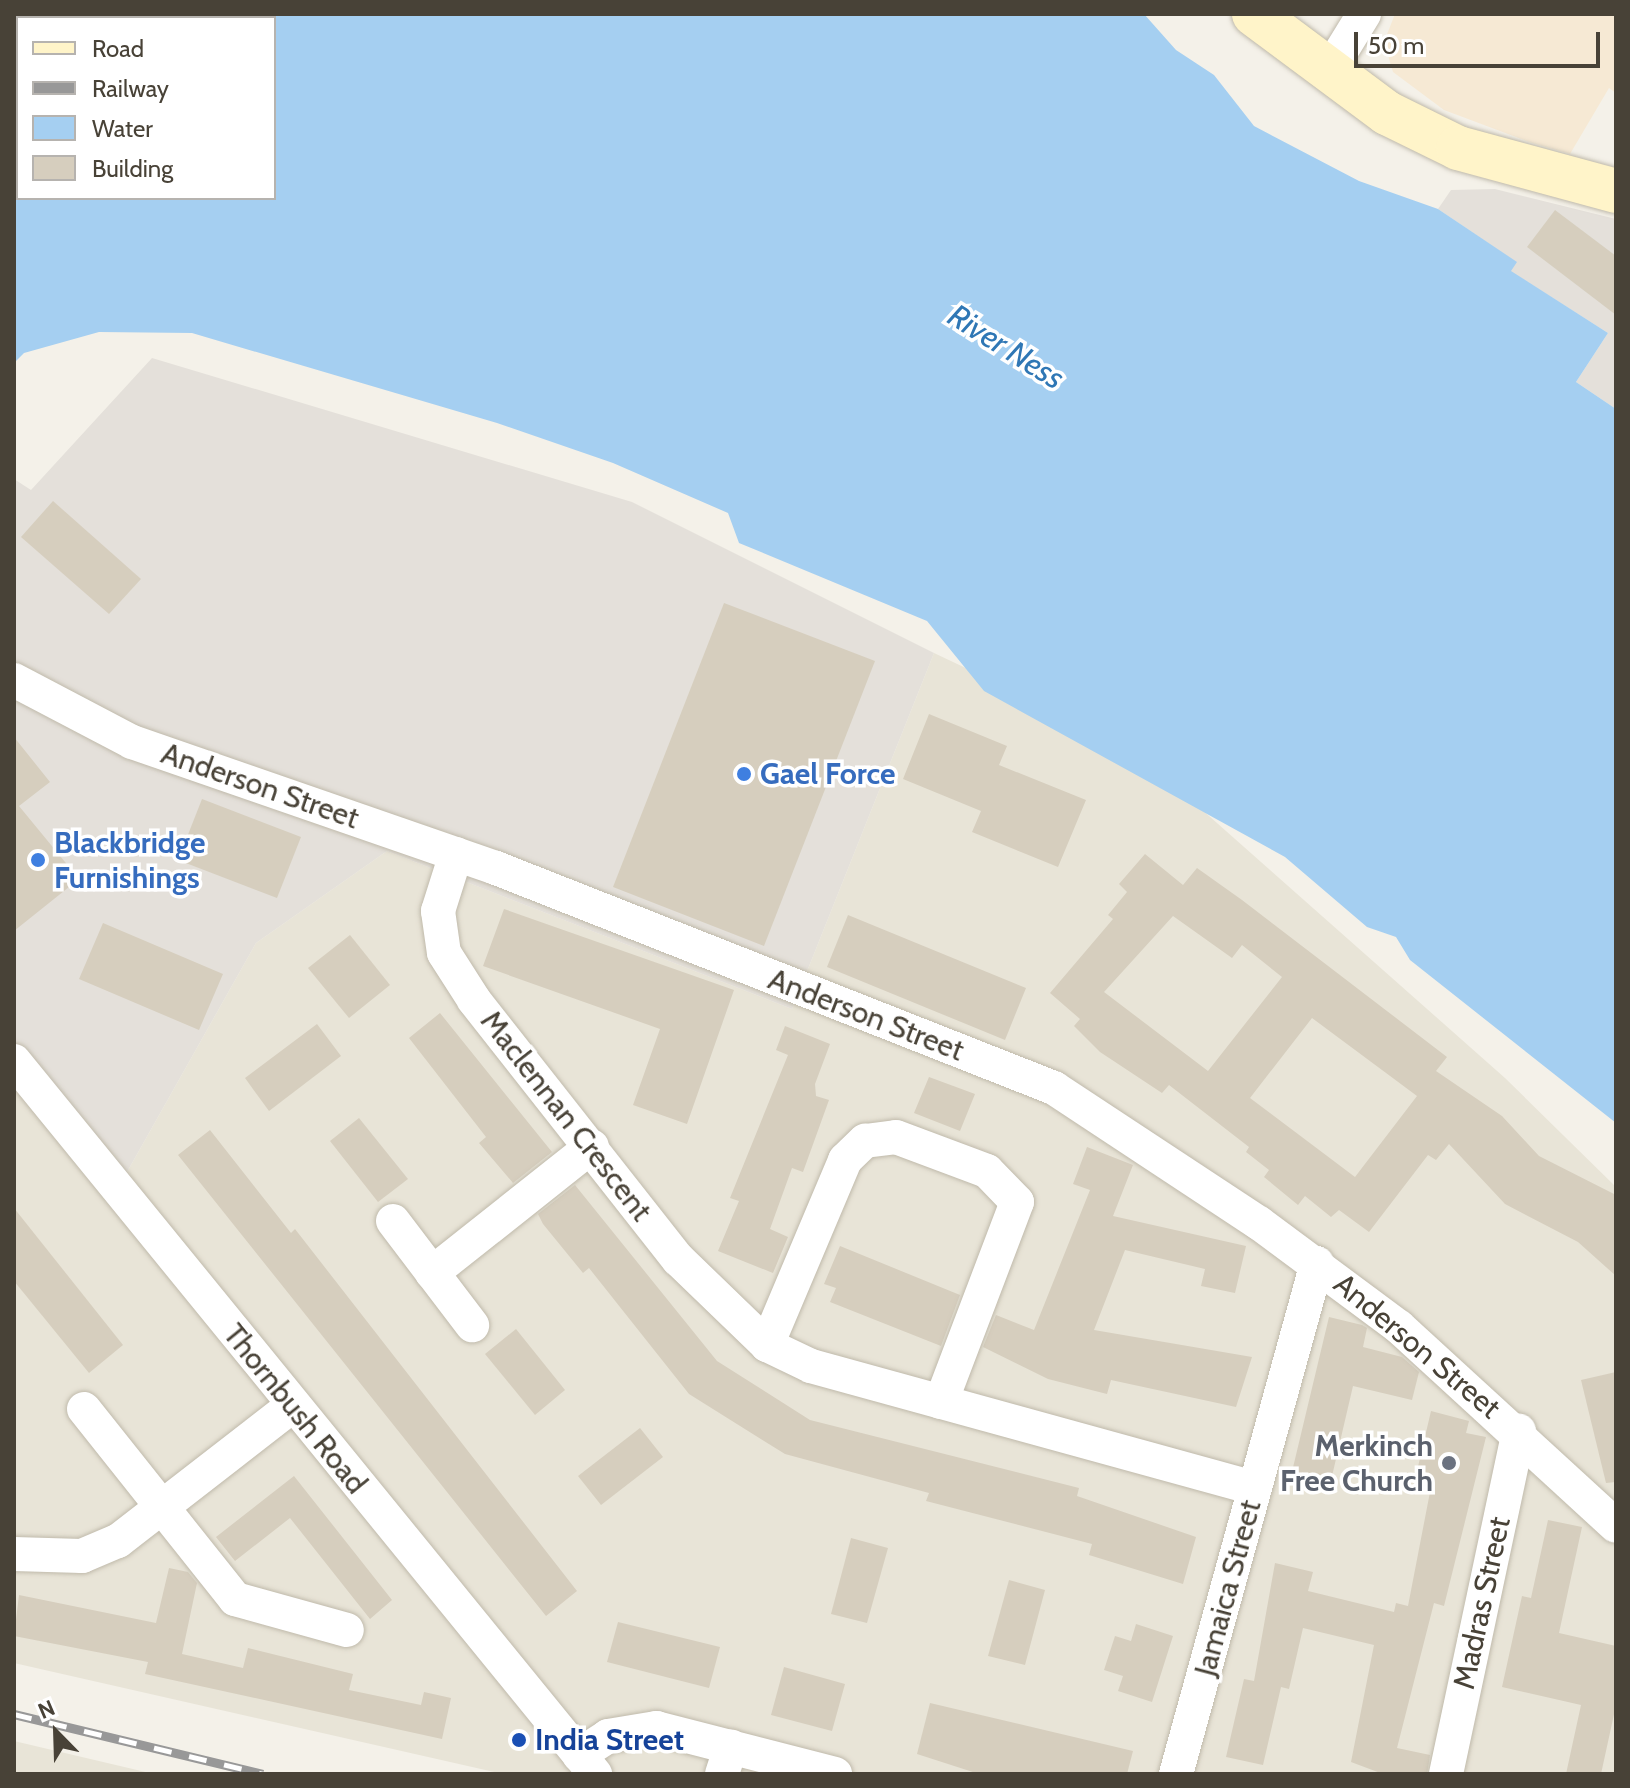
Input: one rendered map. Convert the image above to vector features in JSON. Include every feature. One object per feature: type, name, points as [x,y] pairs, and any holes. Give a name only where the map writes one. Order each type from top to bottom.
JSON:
[{"type":"street","points":[[1254,14],[1387,113],[1458,148],[1616,191]]},
{"type":"street","points":[[1329,71],[1364,14]]},
{"type":"street","name":"Anderson Street","points":[[14,680],[132,742],[456,854],[1054,1088],[1317,1263],[1519,1431],[1616,1526]]},
{"type":"street","name":"Maclennan Crescent","points":[[456,854],[438,911],[444,953],[474,1000],[678,1259],[767,1345],[811,1366],[1255,1488]]},
{"type":"street","name":"Thornbush Road","points":[[14,1061],[587,1765],[632,1728],[727,1760]]},
{"type":"street","points":[[767,1345],[845,1160],[865,1141],[896,1137],[987,1171],[1017,1202],[941,1402]]},
{"type":"street","points":[[432,1273],[592,1146]]},
{"type":"street","points":[[393,1221],[472,1325]]},
{"type":"street","name":"Jamaica Street","points":[[1176,1774],[1317,1263]]},
{"type":"street","points":[[14,1554],[82,1556],[118,1541],[292,1406]]},
{"type":"street","points":[[84,1409],[235,1599],[347,1630]]},
{"type":"street","name":"Madras Street","points":[[1446,1774],[1519,1431]]},
{"type":"street","points":[[727,1760],[835,1774]]},
{"type":"shaded area","points":[[1395,14],[1616,14],[1616,93],[1609,88],[1570,154],[1529,142],[1444,110],[1393,72],[1384,42]]},
{"type":"shaded area","points":[[1495,189],[1616,219],[1616,409],[1576,382],[1608,333],[1510,271],[1516,262],[1438,209],[1451,190]]},
{"type":"shaded area","points":[[152,358],[632,502],[934,653],[792,1009],[387,851],[256,943],[109,1204],[14,1082],[14,479],[31,490]]},
{"type":"shaded area","points":[[934,653],[1130,746],[1505,1078],[1616,1187],[1616,1774],[503,1774],[14,1663],[14,1082],[109,1204],[256,943],[387,851],[792,1009]]},
{"type":"shaded area","points":[[14,1741],[154,1774],[14,1774]]},
{"type":"water","name":"River Ness","points":[[14,14],[1144,14],[1176,50],[1214,75],[1254,126],[1359,181],[1438,209],[1517,262],[1511,271],[1608,333],[1576,382],[1616,409],[1616,1123],[1410,960],[1396,937],[1367,927],[1285,857],[984,691],[927,621],[739,543],[728,513],[613,463],[497,423],[192,333],[99,332],[24,353],[14,363]]},
{"type":"building","points":[[1555,210],[1616,256],[1616,315],[1527,247]]},
{"type":"building","points":[[53,501],[141,579],[109,614],[21,537]]},
{"type":"building","name":"Gael Force","points":[[724,603],[875,661],[764,946],[613,887]]},
{"type":"building","points":[[929,714],[1007,746],[999,765],[1086,800],[1058,867],[972,832],[981,811],[903,779]]},
{"type":"building","name":"Blackbridge Furnishings","points":[[14,737],[50,782],[19,806],[79,879],[14,931]]},
{"type":"building","points":[[202,799],[301,837],[277,898],[178,860]]},
{"type":"building","points":[[1145,854],[1183,885],[1197,868],[1447,1057],[1436,1071],[1502,1116],[1539,1156],[1616,1195],[1616,1276],[1578,1242],[1505,1204],[1449,1144],[1436,1160],[1428,1155],[1369,1232],[1339,1210],[1331,1217],[1305,1196],[1298,1205],[1264,1177],[1269,1170],[1246,1152],[1249,1147],[1169,1085],[1162,1093],[1100,1052],[1074,1026],[1080,1019],[1050,993],[1113,919],[1108,915],[1127,892],[1119,884]],"holes":[[[1173,916],[1232,958],[1242,945],[1282,977],[1208,1071],[1104,992]],[[1312,1018],[1417,1096],[1355,1177],[1250,1098]]]},
{"type":"building","points":[[504,909],[734,990],[687,1124],[633,1105],[660,1029],[483,966]]},
{"type":"building","points":[[848,915],[1026,988],[1005,1040],[827,967]]},
{"type":"building","points":[[103,923],[223,974],[199,1030],[79,979]]},
{"type":"building","points":[[350,935],[390,985],[349,1018],[308,968]]},
{"type":"building","points":[[440,1013],[552,1152],[513,1183],[479,1143],[486,1137],[409,1038]]},
{"type":"building","points":[[317,1024],[341,1056],[269,1111],[245,1078]]},
{"type":"building","points":[[785,1026],[830,1044],[815,1084],[816,1096],[829,1100],[803,1172],[792,1168],[770,1229],[788,1237],[773,1273],[718,1251],[739,1201],[730,1198],[788,1055],[776,1050]]},
{"type":"building","points":[[929,1077],[975,1094],[960,1131],[914,1113]]},
{"type":"building","points":[[359,1118],[408,1179],[378,1202],[330,1141]]},
{"type":"building","points":[[210,1130],[291,1233],[295,1229],[577,1591],[546,1616],[178,1155]]},
{"type":"building","points":[[1087,1147],[1133,1165],[1113,1216],[1246,1246],[1235,1293],[1201,1286],[1205,1269],[1125,1250],[1094,1330],[1252,1357],[1236,1407],[1111,1380],[1107,1394],[1048,1379],[983,1347],[996,1315],[1034,1330],[1090,1190],[1073,1184]]},
{"type":"building","points":[[575,1185],[717,1361],[810,1420],[1079,1488],[1077,1496],[1196,1537],[1183,1584],[1089,1555],[1092,1544],[926,1501],[929,1493],[785,1454],[689,1394],[589,1268],[583,1273],[543,1224],[538,1214]]},
{"type":"building","points":[[14,1208],[123,1345],[89,1373],[14,1281]]},
{"type":"building","points":[[840,1246],[960,1295],[941,1346],[830,1302],[836,1288],[824,1284]]},
{"type":"building","points":[[1329,1317],[1367,1328],[1363,1347],[1402,1357],[1419,1372],[1412,1400],[1353,1386],[1329,1489],[1290,1480]]},
{"type":"building","points":[[516,1329],[565,1390],[535,1415],[485,1354]]},
{"type":"building","points":[[1616,1372],[1616,1482],[1606,1483],[1581,1380]]},
{"type":"building","points":[[1431,1411],[1469,1421],[1466,1433],[1486,1437],[1444,1606],[1434,1603],[1397,1748],[1430,1755],[1427,1774],[1383,1774],[1351,1762],[1374,1645],[1303,1628],[1289,1689],[1281,1687],[1263,1765],[1226,1757],[1244,1679],[1254,1681],[1275,1563],[1313,1572],[1308,1591],[1394,1612],[1396,1603],[1408,1606],[1430,1492],[1413,1488]]},
{"type":"building","points":[[640,1428],[663,1457],[601,1505],[578,1476]]},
{"type":"building","points":[[294,1476],[392,1600],[370,1619],[290,1518],[235,1561],[216,1537]]},
{"type":"building","points":[[1548,1520],[1582,1527],[1559,1633],[1616,1646],[1616,1705],[1601,1774],[1566,1774],[1581,1705],[1502,1687],[1522,1596],[1531,1598]]},
{"type":"building","points":[[851,1538],[888,1548],[867,1623],[831,1614]]},
{"type":"building","points":[[169,1568],[188,1572],[197,1583],[182,1654],[243,1668],[248,1648],[353,1674],[349,1690],[421,1705],[424,1692],[451,1698],[442,1739],[145,1674],[148,1662],[14,1636],[19,1595],[156,1623]]},
{"type":"building","points":[[1009,1580],[1045,1590],[1025,1665],[988,1656]]},
{"type":"building","points":[[618,1622],[720,1647],[709,1688],[607,1662]]},
{"type":"building","points":[[1136,1624],[1173,1636],[1152,1702],[1118,1691],[1123,1676],[1104,1670],[1115,1636],[1131,1641]]},
{"type":"building","points":[[784,1667],[845,1684],[832,1731],[771,1715]]},
{"type":"building","points":[[930,1703],[1133,1751],[1127,1774],[979,1774],[917,1754]]},
{"type":"railway","points":[[14,1714],[263,1774]]},
{"type":"place","name":"Gael Force","points":[[744,774]]},
{"type":"place","name":"Blackbridge Furnishings","points":[[38,860]]},
{"type":"place","name":"Merkinch Free Church","points":[[1449,1463]]},
{"type":"place","name":"India Street","points":[[519,1740]]}]
